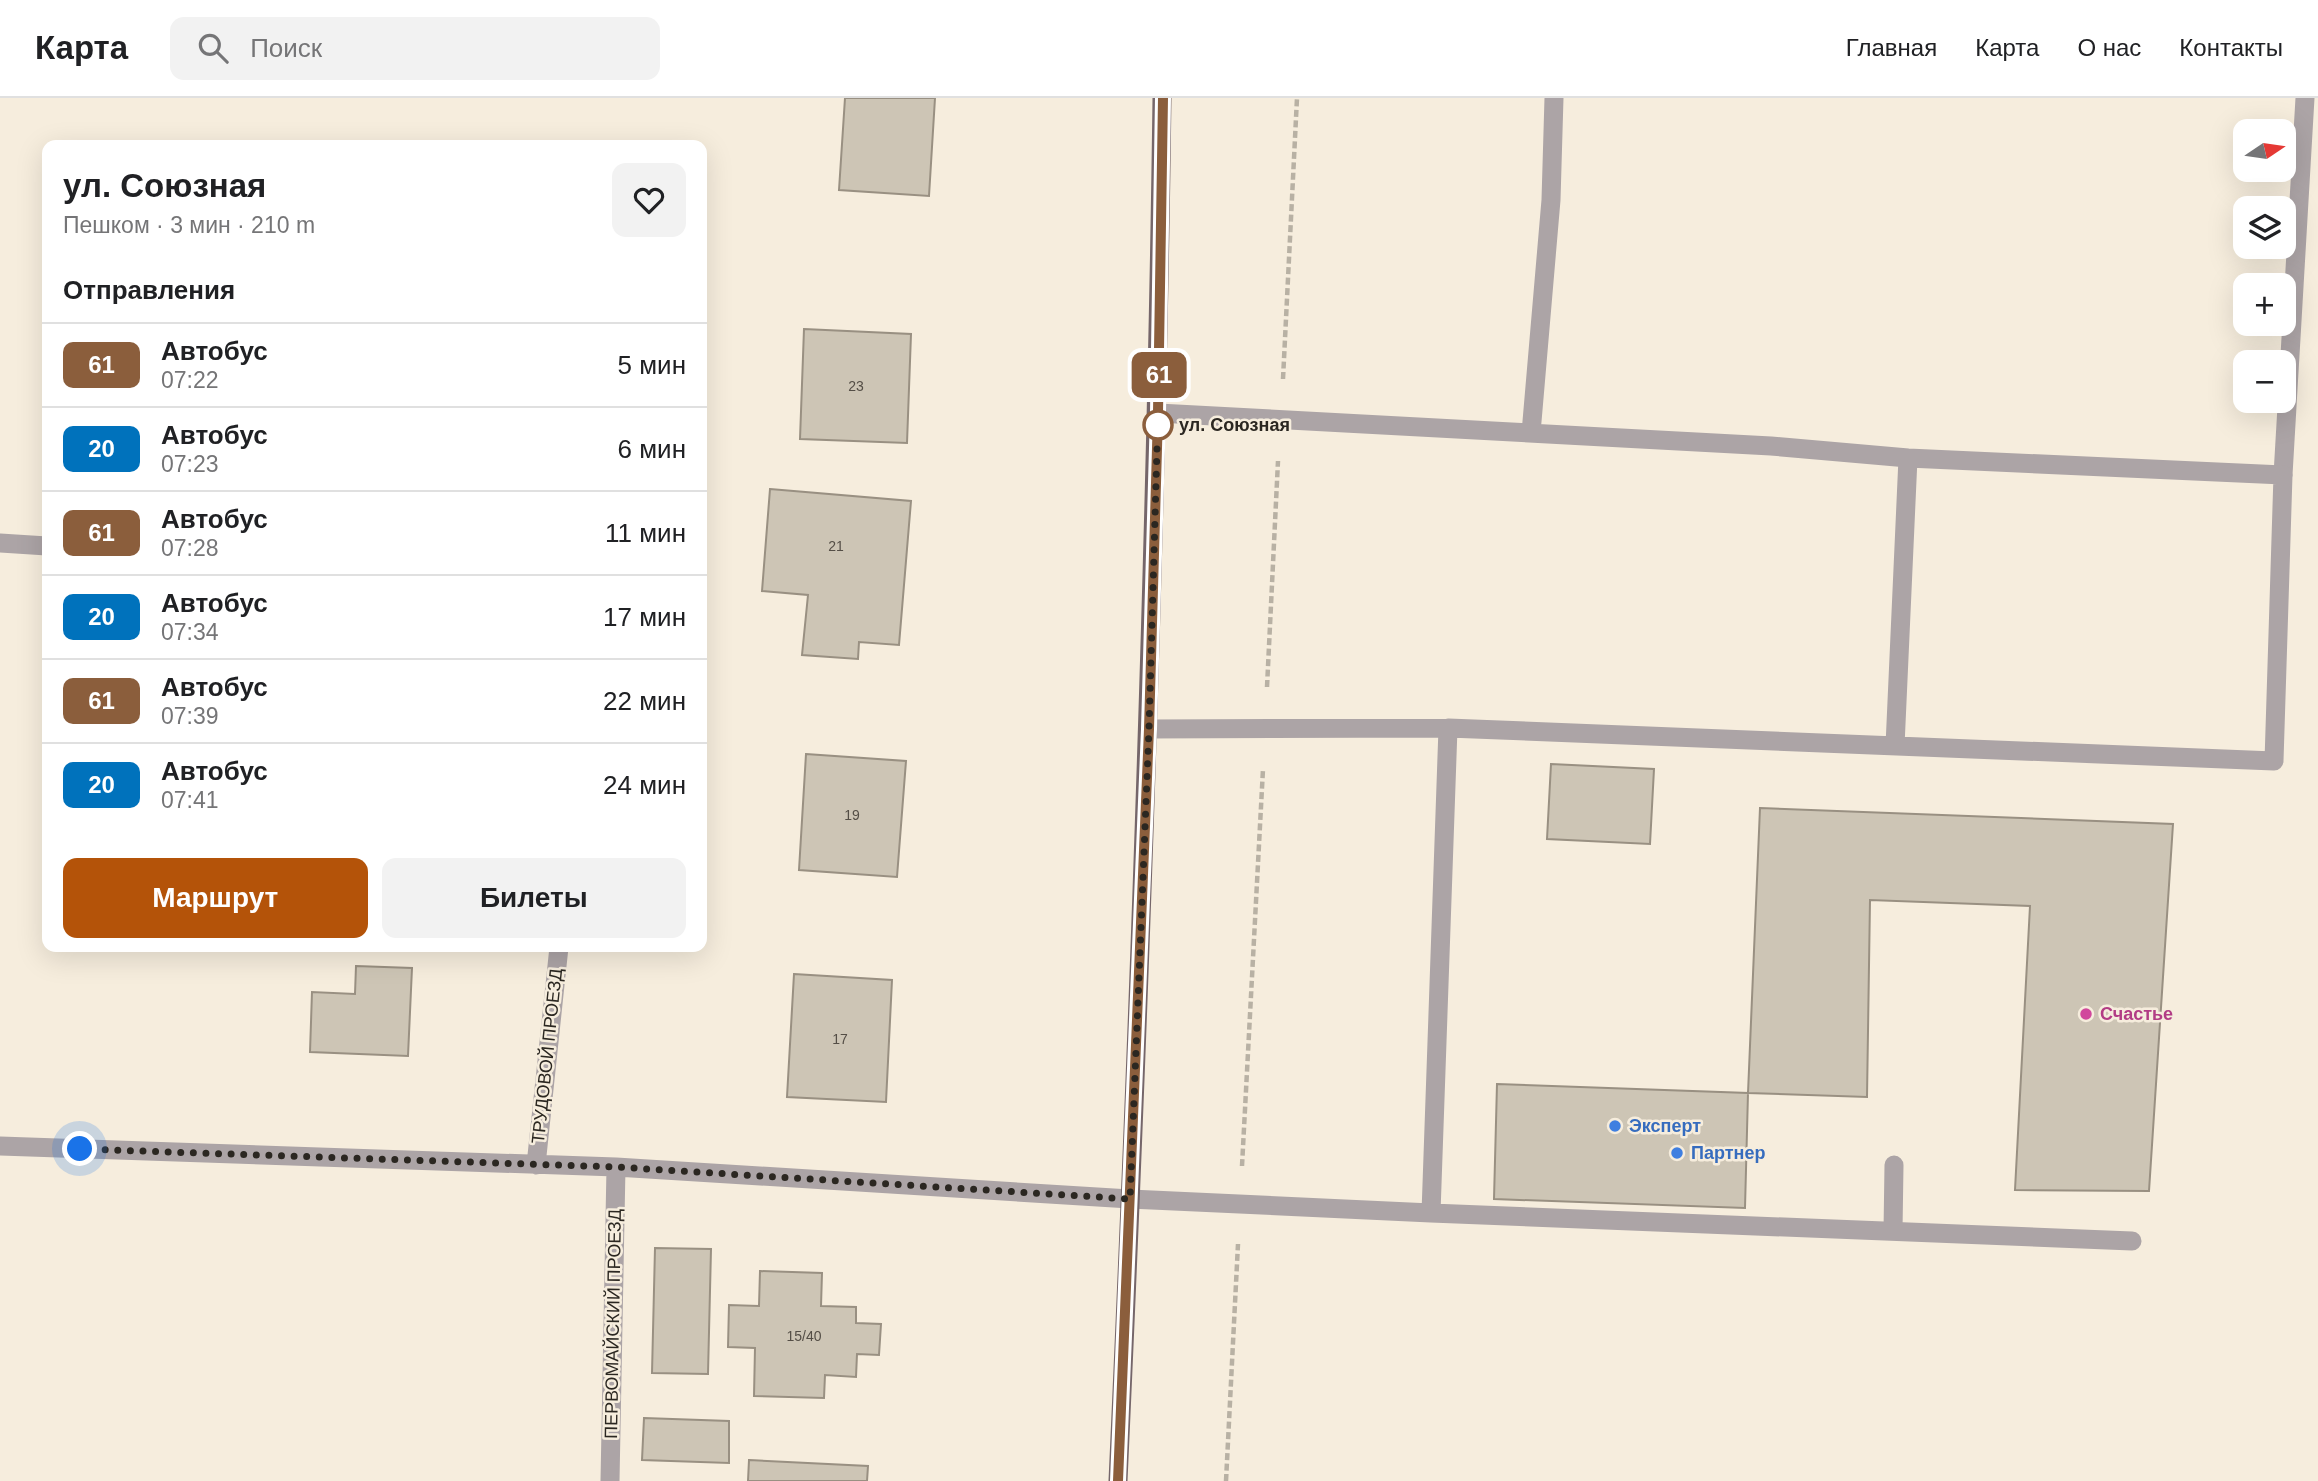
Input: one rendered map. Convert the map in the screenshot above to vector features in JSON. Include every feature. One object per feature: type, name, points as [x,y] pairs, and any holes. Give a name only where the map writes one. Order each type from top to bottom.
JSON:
[{"type":"main road","points":[[1118,1481],[1149,729],[1163,98]]},
{"type":"street","points":[[1531,433],[1551,200],[1553,98]]},
{"type":"street","points":[[1149,729],[1448,728],[2274,761],[2283,475],[2305,98]]},
{"type":"street","points":[[1158,413],[1772,446],[1908,458],[2283,475]]},
{"type":"street","points":[[1895,746],[1908,458]]},
{"type":"street","points":[[0,543],[42,546]]},
{"type":"street","points":[[1431,1213],[1448,728]]},
{"type":"street","name":"ТРУДОВОЙ ПРОЕЗД","points":[[536,1164],[558,952]]},
{"type":"street","points":[[0,1146],[616,1167],[1240,1205],[2132,1241]]},
{"type":"street","points":[[1893,1231],[1894,1165]]},
{"type":"street","name":"ПЕРВОМАЙСКИЙ ПРОЕЗД","points":[[610,1481],[616,1167]]},
{"type":"path","points":[[1226,1481],[1297,98]]},
{"type":"building","points":[[845,98],[935,98],[929,196],[839,190]]},
{"type":"building","points":[[804,329],[911,334],[907,443],[800,439]]},
{"type":"building","points":[[770,489],[911,501],[899,645],[859,642],[858,659],[802,655],[808,595],[762,591]]},
{"type":"building","points":[[806,754],[906,761],[897,877],[799,870]]},
{"type":"building","points":[[1551,764],[1654,769],[1650,844],[1547,839]]},
{"type":"building","points":[[1760,808],[2173,824],[2149,1191],[2015,1190],[2030,906],[1870,900],[1867,1097],[1748,1093]]},
{"type":"building","points":[[356,966],[412,968],[408,1056],[310,1052],[312,992],[355,994]]},
{"type":"building","points":[[794,974],[892,980],[886,1102],[787,1097]]},
{"type":"building","points":[[1497,1084],[1748,1093],[1745,1208],[1494,1199]]},
{"type":"building","points":[[655,1248],[711,1249],[708,1374],[652,1373]]},
{"type":"building","points":[[760,1271],[822,1273],[821,1306],[856,1307],[856,1323],[881,1324],[879,1355],[857,1354],[856,1377],[825,1375],[824,1398],[754,1396],[755,1348],[728,1347],[729,1305],[759,1306]]},
{"type":"building","points":[[644,1418],[729,1421],[729,1463],[642,1460]]},
{"type":"building","points":[[749,1460],[868,1466],[867,1481],[748,1481]]},
{"type":"bus line","name":"61","points":[[1118,1481],[1149,729],[1163,98]]},
{"type":"place","name":"ул. Союзная","points":[[1158,425]]},
{"type":"place","name":"Счастье","points":[[2086,1014]]},
{"type":"place","name":"Эксперт","points":[[1615,1126]]},
{"type":"place","name":"Партнер","points":[[1677,1153]]},
{"type":"route","points":[[80,1149],[616,1167],[1130,1199],[1149,729],[1158,413],[1158,425]]}]
